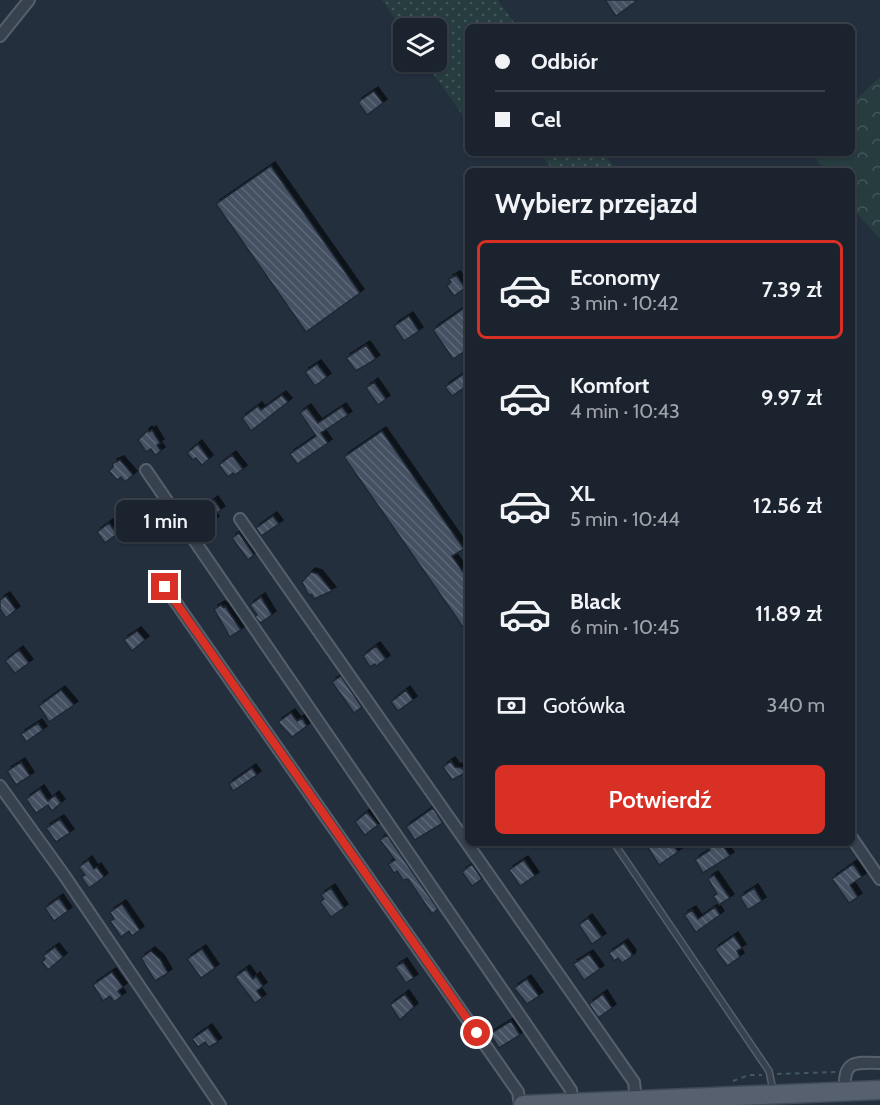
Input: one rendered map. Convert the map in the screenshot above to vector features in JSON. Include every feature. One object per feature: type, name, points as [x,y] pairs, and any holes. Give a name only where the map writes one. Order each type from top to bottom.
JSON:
[{"type":"main road","points":[[522,1105],[880,1090]]},
{"type":"street","points":[[0,36],[29,0]]},
{"type":"street","points":[[146,470],[295,691],[448,908],[571,1090],[573,1103]]},
{"type":"street","points":[[240,519],[465,841]]},
{"type":"street","points":[[165,587],[518,1092],[522,1105]]},
{"type":"street","points":[[0,786],[220,1105]]},
{"type":"street","points":[[855,842],[880,879]]},
{"type":"street","points":[[469,846],[634,1082],[636,1100]]},
{"type":"street","points":[[845,1092],[845,1071],[850,1066],[857,1063],[880,1064]]},
{"type":"lane","points":[[616,846],[769,1071],[774,1095]]},
{"type":"green space","points":[[382,0],[498,0],[515,24],[465,24],[465,119],[432,72],[447,72],[447,18],[395,18]]},
{"type":"green space","points":[[880,77],[880,239],[855,211],[855,168],[823,168],[814,156],[855,156],[855,100]]},
{"type":"green space","points":[[543,156],[606,156],[614,168],[551,168]]},
{"type":"building","points":[[605,0],[638,0],[616,16]]},
{"type":"building","points":[[374,91],[383,103],[367,115],[358,102]]},
{"type":"building","points":[[271,166],[360,293],[306,332],[216,204]]},
{"type":"building","points":[[456,275],[465,288],[454,296],[447,286],[451,282],[449,279]]},
{"type":"building","points":[[463,309],[465,312],[465,351],[453,359],[433,330]]},
{"type":"building","points":[[409,316],[419,331],[404,341],[394,326]]},
{"type":"building","points":[[366,345],[376,359],[356,371],[346,358]]},
{"type":"building","points":[[317,364],[327,377],[315,386],[305,372]]},
{"type":"building","points":[[465,373],[465,387],[452,396],[445,387]]},
{"type":"building","points":[[374,382],[386,399],[378,405],[366,388]]},
{"type":"building","points":[[282,395],[288,402],[251,431],[242,418],[258,406],[261,410]]},
{"type":"building","points":[[342,407],[348,415],[321,433],[328,443],[297,464],[290,454],[316,436],[300,413],[307,408],[318,423]]},
{"type":"building","points":[[148,430],[149,432],[152,430],[160,443],[157,445],[161,451],[155,455],[151,449],[146,452],[138,440]]},
{"type":"building","points":[[382,431],[464,549],[452,556],[465,575],[465,630],[344,457]]},
{"type":"building","points":[[198,444],[209,459],[202,465],[187,453]]},
{"type":"building","points":[[232,455],[243,469],[228,477],[219,465]]},
{"type":"building","points":[[120,460],[133,475],[125,482],[121,477],[117,480],[109,471],[113,463]]},
{"type":"building","points":[[214,500],[221,510],[212,516],[215,520],[202,530],[192,516]]},
{"type":"building","points":[[273,516],[279,524],[261,536],[256,528]]},
{"type":"building","points":[[109,523],[117,534],[105,543],[97,532]]},
{"type":"building","points":[[239,533],[254,555],[248,560],[232,538]]},
{"type":"building","points":[[311,572],[318,574],[332,591],[314,599],[308,594],[302,582]]},
{"type":"building","points":[[6,596],[16,610],[6,618],[0,609],[0,600]]},
{"type":"building","points":[[261,597],[272,615],[260,623],[250,605]]},
{"type":"building","points":[[221,605],[225,606],[241,630],[230,637],[214,609]]},
{"type":"building","points":[[137,631],[145,640],[132,651],[124,640]]},
{"type":"building","points":[[376,646],[386,659],[370,667],[363,656]]},
{"type":"building","points":[[19,650],[29,663],[15,673],[5,661]]},
{"type":"building","points":[[341,676],[362,707],[354,713],[332,682]]},
{"type":"building","points":[[61,690],[74,705],[49,722],[39,706]]},
{"type":"building","points":[[406,690],[413,700],[398,711],[391,702]]},
{"type":"building","points":[[291,713],[297,721],[302,718],[307,726],[292,737],[278,722]]},
{"type":"building","points":[[38,723],[43,730],[26,742],[21,734]]},
{"type":"building","points":[[451,761],[455,767],[462,768],[465,773],[452,780],[443,767]]},
{"type":"building","points":[[21,762],[30,776],[16,785],[7,771]]},
{"type":"building","points":[[252,768],[257,775],[233,791],[229,784]]},
{"type":"building","points":[[40,789],[48,801],[55,795],[61,803],[52,811],[48,805],[36,813],[26,799]]},
{"type":"building","points":[[433,808],[443,823],[415,840],[406,827]]},
{"type":"building","points":[[367,812],[378,825],[365,835],[355,822]]},
{"type":"building","points":[[60,819],[70,833],[56,842],[46,828]]},
{"type":"building","points":[[387,835],[438,909],[432,914],[408,879],[403,880],[388,864],[395,860],[380,840]]},
{"type":"building","points":[[647,846],[674,846],[678,852],[659,865]]},
{"type":"building","points":[[707,846],[723,846],[730,856],[703,873],[695,860],[710,850]]},
{"type":"building","points":[[88,860],[104,877],[89,888],[81,877],[85,875],[79,867]]},
{"type":"building","points":[[524,860],[535,876],[520,886],[509,870]]},
{"type":"building","points":[[472,864],[482,879],[472,886],[462,872]]},
{"type":"building","points":[[853,864],[862,877],[850,885],[858,897],[849,903],[832,879]]},
{"type":"building","points":[[714,875],[730,898],[719,905],[713,896],[717,894],[708,879]]},
{"type":"building","points":[[331,888],[344,908],[331,917],[320,902],[324,899],[321,895]]},
{"type":"building","points":[[754,888],[762,901],[748,910],[740,897]]},
{"type":"building","points":[[59,898],[68,911],[54,921],[45,908]]},
{"type":"building","points":[[122,904],[140,930],[132,936],[129,931],[121,937],[110,921],[114,919],[110,912]]},
{"type":"building","points":[[715,907],[720,915],[696,932],[684,915],[692,910],[698,919]]},
{"type":"building","points":[[588,918],[602,937],[592,944],[579,925]]},
{"type":"building","points":[[734,936],[742,948],[737,951],[740,957],[727,966],[715,949]]},
{"type":"building","points":[[624,943],[632,954],[631,957],[622,963],[618,958],[614,961],[609,953]]},
{"type":"building","points":[[55,947],[63,957],[48,970],[42,962],[45,959],[43,956]]},
{"type":"building","points":[[202,949],[215,968],[201,978],[187,959]]},
{"type":"building","points":[[151,951],[160,959],[168,973],[155,981],[141,958]]},
{"type":"building","points":[[589,954],[600,969],[584,980],[573,964]]},
{"type":"building","points":[[403,962],[414,978],[406,983],[395,967]]},
{"type":"building","points":[[246,969],[253,979],[256,976],[263,986],[257,991],[262,998],[255,1003],[235,977]]},
{"type":"building","points":[[112,972],[123,987],[118,991],[122,996],[114,1002],[110,996],[103,1001],[93,985]]},
{"type":"building","points":[[527,979],[539,996],[527,1004],[514,988]]},
{"type":"building","points":[[405,994],[414,1007],[400,1020],[390,1005]]},
{"type":"building","points":[[603,994],[612,1008],[598,1018],[589,1004]]},
{"type":"building","points":[[511,1021],[520,1035],[499,1048],[490,1034]]},
{"type":"building","points":[[208,1028],[218,1042],[209,1047],[205,1042],[198,1047],[192,1039]]},
{"type":"route","points":[[165,587],[477,1033]]}]
